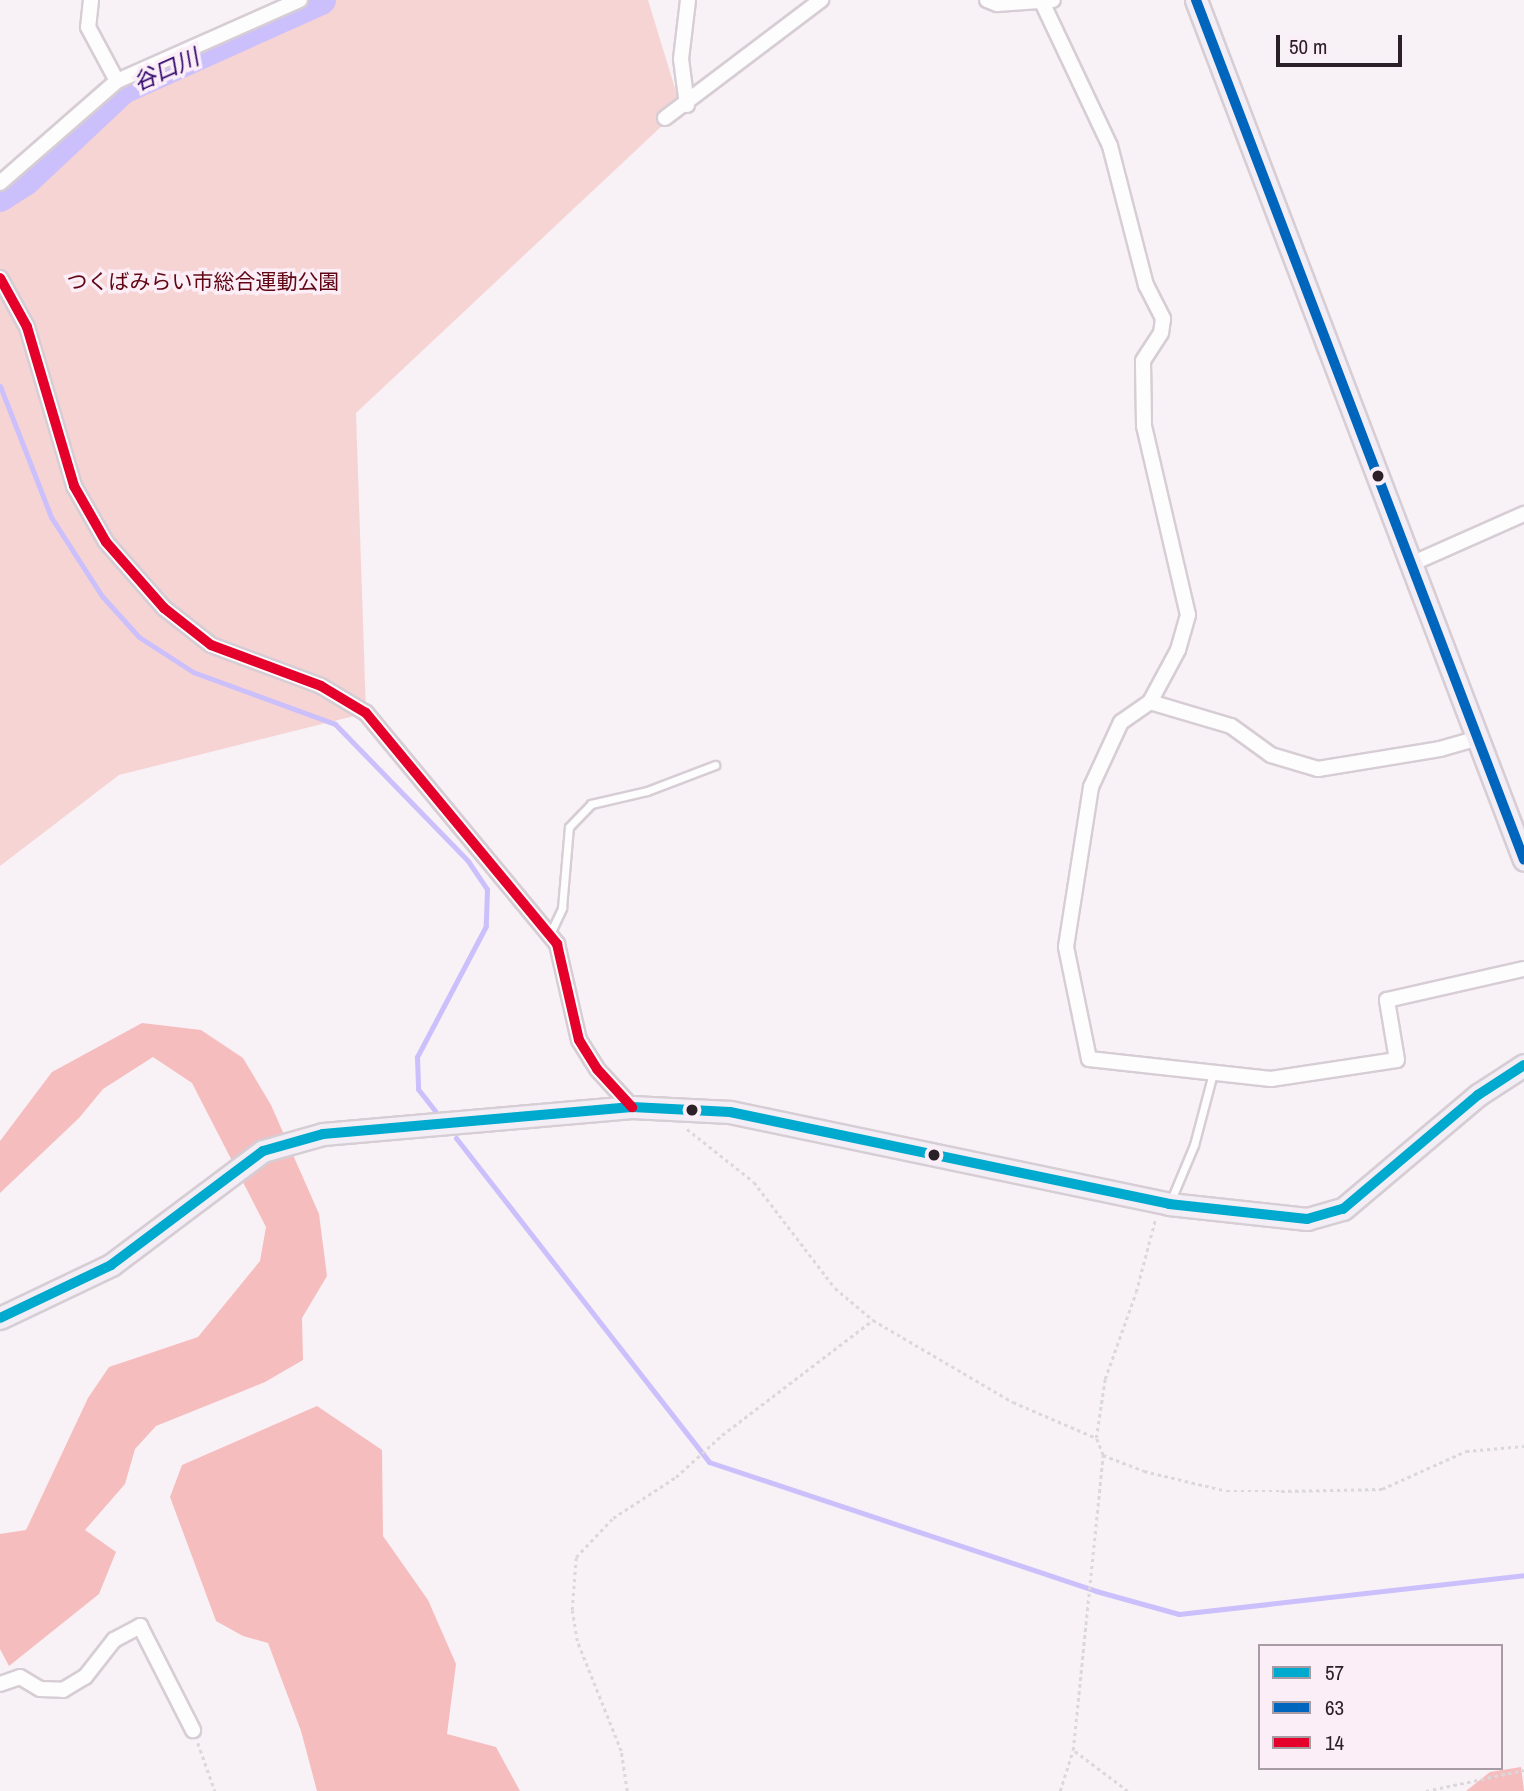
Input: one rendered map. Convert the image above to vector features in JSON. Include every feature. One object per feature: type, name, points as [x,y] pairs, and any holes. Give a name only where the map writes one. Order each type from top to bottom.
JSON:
[{"type":"main road","points":[[1196,0],[1524,860]]},
{"type":"main road","points":[[0,1318],[111,1265],[263,1151],[287,1141],[323,1134],[632,1107],[670,1107],[794,1124],[1164,1203],[1290,1219],[1328,1216],[1363,1195],[1478,1096],[1524,1065]]},
{"type":"street","points":[[91,0],[88,27],[117,82]]},
{"type":"street","points":[[0,183],[117,82],[300,0]]},
{"type":"street","points":[[687,105],[681,59],[688,0]]},
{"type":"street","points":[[665,118],[687,105],[821,0]]},
{"type":"street","points":[[987,0],[997,4],[1048,1],[1110,146],[1146,285],[1163,319],[1161,332],[1143,361],[1144,426],[1188,615],[1178,650],[1150,702],[1121,722],[1091,787],[1066,947],[1089,1059],[1271,1079],[1398,1060],[1387,1000],[1524,969]]},
{"type":"street","points":[[0,278],[27,327],[74,486],[106,541],[164,608],[211,645],[321,686],[366,713],[556,944],[579,1040],[597,1069],[632,1107]]},
{"type":"street","points":[[1411,564],[1524,514]]},
{"type":"street","points":[[1150,702],[1231,726],[1271,755],[1318,769],[1427,752],[1478,738]]},
{"type":"street","points":[[0,1684],[20,1677],[40,1689],[63,1690],[85,1676],[114,1640],[140,1626],[193,1730]]},
{"type":"lane","points":[[549,935],[562,908],[569,827],[592,804],[647,791],[715,765]]},
{"type":"lane","points":[[1164,1203],[1194,1145],[1213,1072]]},
{"type":"path","points":[[670,1107],[693,1138],[754,1182],[835,1288],[873,1320],[1013,1402],[1096,1438]]},
{"type":"path","points":[[1060,1791],[1073,1750],[1103,1455],[1096,1438],[1105,1380],[1164,1203]]},
{"type":"path","points":[[627,1791],[621,1751],[577,1641],[572,1610],[576,1557],[612,1518],[676,1477],[722,1435],[873,1320]]},
{"type":"path","points":[[1103,1455],[1144,1471],[1227,1491],[1382,1489],[1466,1451],[1524,1446]]},
{"type":"path","points":[[193,1730],[215,1791]]},
{"type":"path","points":[[1073,1750],[1128,1791]]},
{"type":"path","points":[[1426,1791],[1524,1770]]},
{"type":"green space","name":"つくばみらい市総合運動公園","points":[[334,0],[648,0],[681,108],[356,413],[366,713],[119,775],[0,866],[0,192],[15,186],[86,113]]},
{"type":"shaded area","points":[[142,1023],[201,1030],[243,1058],[271,1105],[319,1214],[327,1276],[302,1318],[303,1360],[265,1382],[156,1426],[135,1449],[125,1484],[85,1530],[116,1552],[99,1594],[9,1666],[0,1649],[0,1534],[26,1530],[88,1398],[109,1367],[198,1337],[260,1261],[266,1227],[192,1083],[153,1057],[103,1089],[79,1118],[0,1193],[0,1141],[52,1072]]},
{"type":"shaded area","points":[[317,1406],[382,1450],[383,1536],[428,1600],[456,1664],[447,1734],[496,1747],[520,1791],[317,1791],[301,1731],[268,1643],[243,1636],[216,1621],[170,1497],[182,1465]]},
{"type":"shaded area","points":[[1521,1767],[1524,1791],[1466,1791],[1490,1772]]},
{"type":"waterway","name":"谷口川","points":[[0,197],[25,181],[123,89],[321,0]]},
{"type":"waterway","points":[[0,386],[51,517],[102,596],[139,637],[193,672],[335,724],[468,861],[487,889],[486,926],[417,1057],[418,1089],[435,1111]]},
{"type":"waterway","points":[[456,1138],[709,1462],[1096,1591],[1179,1614],[1524,1575]]},
{"type":"transit line","name":"63","points":[[1196,0],[1524,860]]},
{"type":"transit line","name":"14","points":[[0,278],[27,327],[74,486],[106,542],[164,608],[211,645],[321,686],[366,713],[557,944],[579,1040],[597,1069],[632,1107]]},
{"type":"transit line","name":"57","points":[[0,1318],[111,1265],[263,1151],[323,1134],[632,1107],[730,1112],[1169,1204],[1307,1219],[1343,1209],[1478,1095],[1524,1065]]}]
